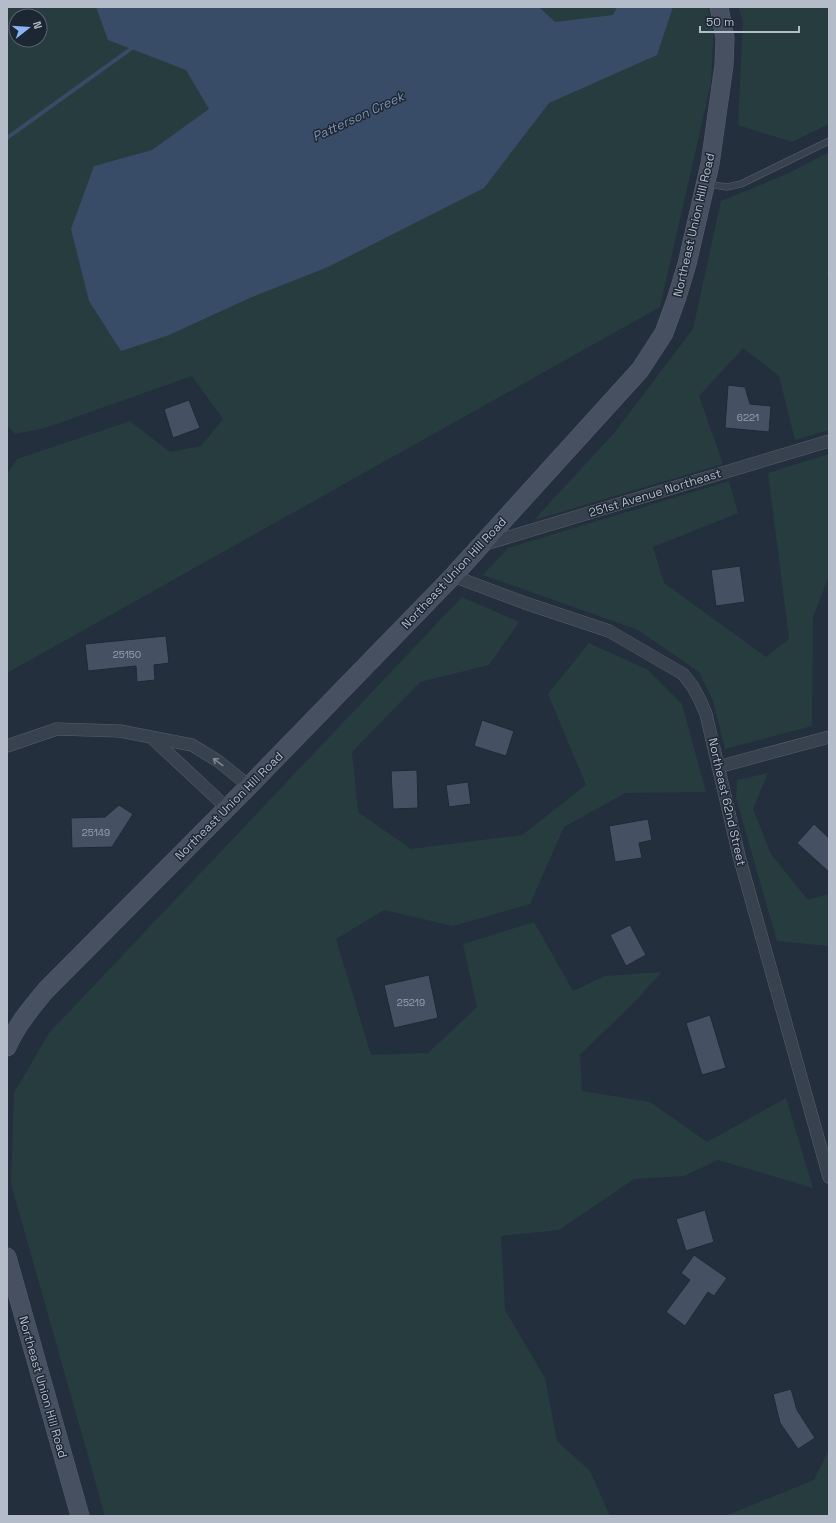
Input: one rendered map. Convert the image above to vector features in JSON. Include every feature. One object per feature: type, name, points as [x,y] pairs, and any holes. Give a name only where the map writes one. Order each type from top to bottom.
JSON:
[{"type":"street","name":"Northeast Union Hill Road","points":[[7,1047],[26,1015],[46,990],[249,786],[453,576],[640,370],[664,333],[677,298],[687,264],[710,164],[724,65],[725,38],[719,7]]},
{"type":"street","name":"251st Avenue Northeast","points":[[481,545],[829,441]]},
{"type":"street","name":"Northeast 62nd Street","points":[[453,576],[525,603],[609,631],[683,674],[693,687],[706,714],[739,856],[829,1177]]},
{"type":"street","points":[[7,746],[57,729],[120,731],[192,745],[218,761],[249,786]]},
{"type":"street","points":[[151,737],[227,808]]},
{"type":"street","points":[[718,767],[829,737]]},
{"type":"street","name":"Northeast Union Hill Road","points":[[7,1257],[80,1516]]},
{"type":"lane","points":[[705,183],[727,187],[741,184],[829,141]]},
{"type":"green space","points":[[7,7],[707,7],[714,26],[711,83],[660,307],[7,673],[7,474],[17,459],[130,421],[170,452],[201,446],[223,419],[192,376],[45,428],[15,434],[7,426]]},
{"type":"green space","points":[[738,7],[829,7],[829,124],[792,142],[738,125],[743,21]]},
{"type":"green space","points":[[829,152],[829,277],[827,278],[829,286],[829,430],[795,440],[779,376],[743,348],[699,396],[723,464],[534,520],[615,432],[693,329],[721,201],[787,174]]},
{"type":"green space","points":[[829,454],[829,576],[813,617],[812,726],[725,749],[713,701],[699,672],[638,630],[483,575],[508,548],[729,481],[738,513],[653,547],[664,583],[766,657],[789,639],[768,473]]},
{"type":"green space","points":[[462,597],[519,622],[489,665],[420,682],[352,752],[358,812],[411,849],[522,835],[586,785],[548,694],[589,643],[648,670],[682,704],[706,792],[625,793],[564,827],[530,904],[453,926],[384,910],[336,939],[371,1055],[428,1053],[477,1007],[463,944],[534,922],[573,991],[605,976],[662,972],[580,1055],[582,1091],[650,1102],[707,1142],[786,1098],[813,1188],[718,1160],[684,1176],[634,1179],[559,1230],[501,1236],[505,1310],[545,1378],[557,1441],[590,1471],[610,1516],[105,1516],[11,1184],[14,1093],[49,1033]]},
{"type":"green space","points":[[768,773],[753,809],[771,854],[808,900],[829,894],[829,946],[777,941],[736,798],[737,780]]},
{"type":"green space","points":[[829,1450],[829,1516],[725,1516],[814,1480]]},
{"type":"water","points":[[96,7],[539,7],[555,22],[613,15],[617,7],[673,7],[657,55],[549,103],[484,188],[328,267],[252,297],[169,335],[121,351],[89,301],[71,229],[94,166],[152,150],[209,109],[186,70],[108,40]]},
{"type":"building","points":[[728,385],[745,387],[750,404],[771,406],[769,432],[725,428]]},
{"type":"building","points":[[189,400],[200,428],[173,438],[164,409]]},
{"type":"building","points":[[740,566],[745,602],[716,606],[711,570]]},
{"type":"building","points":[[166,636],[169,663],[154,665],[155,680],[137,682],[136,666],[88,671],[85,644]]},
{"type":"building","points":[[482,720],[514,731],[506,756],[474,746]]},
{"type":"building","points":[[417,770],[418,808],[393,809],[391,771]]},
{"type":"building","points":[[468,782],[471,804],[449,807],[446,785]]},
{"type":"building","points":[[119,805],[133,814],[112,847],[72,848],[71,818],[105,817]]},
{"type":"building","points":[[648,819],[652,840],[639,843],[642,858],[615,862],[609,826]]},
{"type":"building","points":[[814,824],[829,838],[829,872],[797,843]]},
{"type":"building","points":[[630,925],[646,955],[626,966],[610,935]]},
{"type":"building","points":[[429,975],[438,1018],[394,1028],[384,985]]},
{"type":"building","points":[[710,1015],[726,1068],[702,1075],[686,1023]]},
{"type":"building","points":[[705,1210],[714,1242],[686,1251],[676,1219]]},
{"type":"building","points":[[694,1255],[727,1278],[714,1296],[708,1292],[685,1326],[666,1312],[690,1280],[681,1273]]},
{"type":"building","points":[[791,1389],[797,1410],[815,1438],[798,1449],[780,1423],[773,1394]]},
{"type":"waterway","name":"Patterson Creek","points":[[7,138],[132,48],[135,48]]}]
